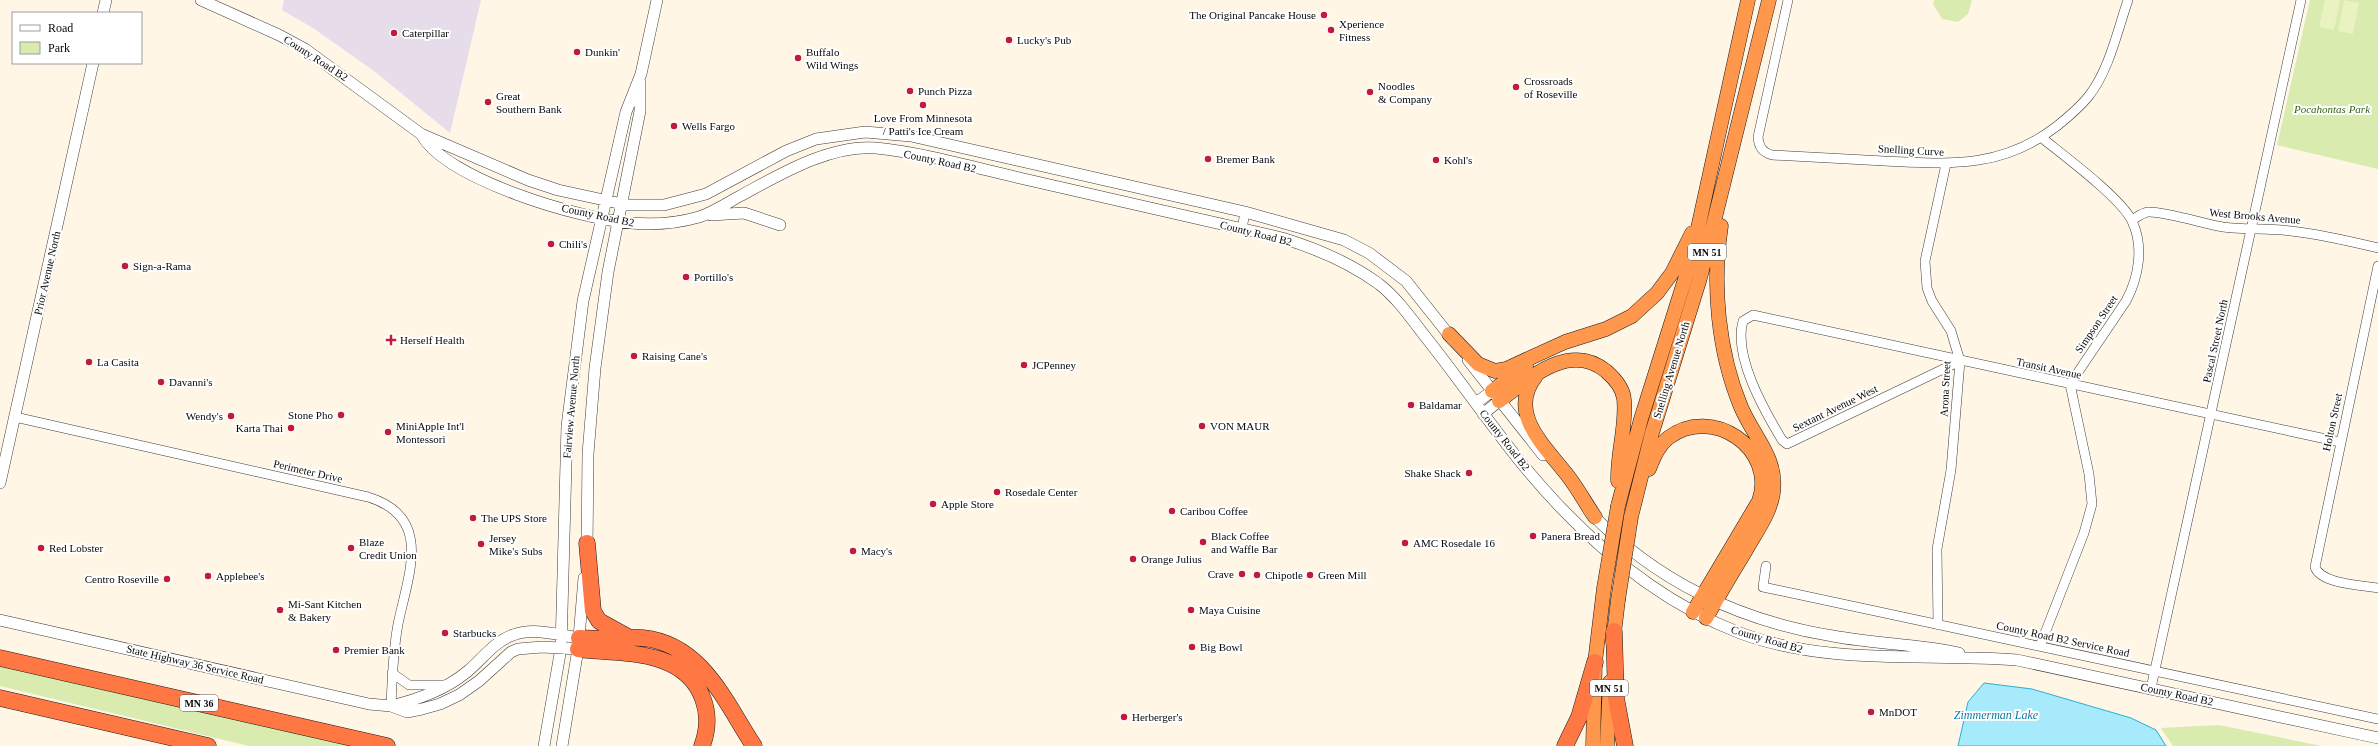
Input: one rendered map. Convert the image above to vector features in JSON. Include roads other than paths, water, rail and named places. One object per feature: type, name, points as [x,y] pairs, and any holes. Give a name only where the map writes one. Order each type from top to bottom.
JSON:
[{"type":"highway","name":"Snelling Avenue North","points":[[1593,746],[1595,662],[1604,588],[1618,503],[1641,419],[1691,260],[1748,0]]},
{"type":"highway","name":"Snelling Avenue North","points":[[1607,746],[1614,631],[1634,502],[1652,433],[1700,278],[1733,153],[1769,0]]},
{"type":"highway","points":[[1706,618],[1764,518],[1773,494],[1774,481],[1769,457],[1740,403],[1722,338],[1717,288],[1717,264],[1733,153]]},
{"type":"highway","points":[[1449,334],[1478,364],[1494,371],[1506,369],[1565,342],[1606,329],[1632,316],[1646,305],[1672,273],[1702,214]]},
{"type":"highway","points":[[1496,396],[1526,366],[1565,342]]},
{"type":"highway","points":[[1496,396],[1541,370],[1562,362],[1585,360],[1604,369],[1618,383],[1624,399],[1618,474],[1618,503]]},
{"type":"highway","points":[[1541,370],[1534,380],[1525,400],[1526,415],[1531,429],[1570,478],[1595,517]]},
{"type":"highway","points":[[1634,502],[1655,454],[1669,438],[1678,432],[1700,427],[1719,428],[1739,437],[1754,453],[1762,475],[1759,501],[1693,612]]},
{"type":"highway","points":[[587,543],[593,611],[599,621],[629,637]]},
{"type":"highway","points":[[1614,631],[1616,698],[1626,746]]},
{"type":"highway","points":[[579,644],[597,639],[629,637],[664,642],[693,658],[708,675],[754,746]]},
{"type":"highway","points":[[579,644],[643,656],[668,662],[678,667],[695,683],[706,706],[706,734],[702,746]]},
{"type":"highway","name":"MN 36","points":[[4,658],[387,746]]},
{"type":"highway","points":[[1565,746],[1579,717],[1595,662]]},
{"type":"highway","points":[[0,698],[208,746]]},
{"type":"street","points":[[103,12],[106,0]]},
{"type":"street","name":"County Road B2","points":[[201,0],[279,35],[305,49],[422,134],[528,180],[558,190],[622,204],[656,206],[696,198],[723,187],[804,143],[841,134],[865,132],[911,136],[1245,212],[1344,240],[1368,253],[1406,281],[1496,396],[1595,517],[1627,547],[1649,563],[1702,596],[1745,615],[1799,630],[1844,638],[1932,647],[1975,657]]},
{"type":"street","name":"Fairview Avenue North","points":[[544,746],[561,648],[570,400],[586,281],[626,112],[640,74],[656,0]]},
{"type":"street","name":"Snelling Curve","points":[[1788,0],[1758,137],[1760,148],[1766,153],[1772,155],[1946,164],[1973,162],[2003,156],[2042,138],[2066,119],[2091,92],[2107,63],[2128,0]]},
{"type":"street","name":"Pascal Street North","points":[[2151,688],[2301,0]]},
{"type":"street","name":"Prior Avenue North","points":[[0,483],[93,64]]},
{"type":"street","name":"Fairview Avenue North","points":[[562,746],[579,644],[587,543],[588,454],[594,378],[608,272],[640,111],[640,74]]},
{"type":"street","name":"County Road B2","points":[[422,134],[426,143],[449,160],[492,184],[530,199],[601,218],[634,223],[666,222],[705,215],[801,163],[838,152],[874,148],[954,163],[1282,238],[1323,251],[1349,264],[1380,285],[1412,319],[1543,489],[1594,540],[1640,578],[1693,612],[1706,618],[1741,633],[1782,645],[1825,654],[1925,659],[1975,657],[2017,660],[2378,738]]},
{"type":"street","name":"Simpson Street","points":[[2042,138],[2110,196],[2132,220],[2138,246],[2139,260],[2133,288],[2070,384]]},
{"type":"street","name":"Arona Street","points":[[1938,625],[1937,549],[1951,470],[1960,361],[1951,331],[1932,301],[1925,275],[1926,248],[1946,164]]},
{"type":"street","points":[[1242,229],[1245,212]]},
{"type":"street","name":"West Brooks Avenue","points":[[2132,220],[2148,212],[2252,230],[2265,228],[2290,230],[2378,248]]},
{"type":"street","points":[[705,215],[744,213],[780,225]]},
{"type":"street","name":"Holton Street","points":[[2378,266],[2315,562],[2316,572],[2325,579],[2378,588]]},
{"type":"street","name":"Sextant Avenue West","points":[[1753,315],[1743,321],[1740,332],[1750,382],[1778,433],[1787,444],[1960,361]]},
{"type":"street","name":"Transit Avenue","points":[[1753,315],[2340,442]]},
{"type":"street","points":[[2040,646],[2084,533],[2092,504],[2089,474],[2070,384]]},
{"type":"street","points":[[1476,404],[1496,396]]},
{"type":"street","points":[[1484,414],[1496,396]]},
{"type":"street","name":"Perimeter Drive","points":[[15,416],[368,496],[388,505],[397,513],[406,526],[412,541],[413,553],[398,624],[392,673],[391,706]]},
{"type":"street","name":"County Road B2 Service Road","points":[[1766,566],[1763,587],[2378,719]]},
{"type":"street","name":"State Highway 36 Service Road","points":[[0,620],[368,704],[391,706]]},
{"type":"street","points":[[391,706],[433,694],[467,672],[499,643],[513,635],[528,632],[561,635],[579,644]]},
{"type":"street","points":[[391,706],[407,712],[440,704],[459,695],[479,681],[511,652],[526,647],[561,648],[579,644]]},
{"type":"street","points":[[392,673],[409,685],[448,685]]},
{"type":"water","name":"Zimmerman Lake","points":[[1984,683],[2032,689],[2131,718],[2156,730],[2166,746],[1958,746],[1968,702]]},
{"type":"place","name":"The Original Pancake House","points":[[1324,15]]},
{"type":"place","name":"Xperience Fitness","points":[[1331,30]]},
{"type":"place","name":"Caterpillar","points":[[394,33]]},
{"type":"place","name":"Lucky's Pub","points":[[1009,40]]},
{"type":"place","name":"Dunkin'","points":[[577,52]]},
{"type":"place","name":"Buffalo Wild Wings","points":[[798,58]]},
{"type":"place","name":"Crossroads of Roseville","points":[[1516,87]]},
{"type":"place","name":"Punch Pizza","points":[[910,91]]},
{"type":"place","name":"Noodles & Company","points":[[1370,92]]},
{"type":"place","name":"Great Southern Bank","points":[[488,102]]},
{"type":"place","name":"Love From Minnesota / Patti's Ice Cream","points":[[923,105]]},
{"type":"place","name":"Wells Fargo","points":[[674,126]]},
{"type":"place","name":"Bremer Bank","points":[[1208,159]]},
{"type":"place","name":"Kohl's","points":[[1436,160]]},
{"type":"place","name":"Chili's","points":[[551,244]]},
{"type":"place","name":"Sign-a-Rama","points":[[125,266]]},
{"type":"place","name":"Portillo's","points":[[686,277]]},
{"type":"place","name":"Herself Health","points":[[391,340]]},
{"type":"place","name":"Raising Cane's","points":[[634,356]]},
{"type":"place","name":"La Casita","points":[[89,362]]},
{"type":"place","name":"JCPenney","points":[[1024,365]]},
{"type":"place","name":"Davanni's","points":[[161,382]]},
{"type":"place","name":"Baldamar","points":[[1411,405]]},
{"type":"place","name":"Stone Pho","points":[[341,415]]},
{"type":"place","name":"Wendy's","points":[[231,416]]},
{"type":"place","name":"VON MAUR","points":[[1202,426]]},
{"type":"place","name":"Karta Thai","points":[[291,428]]},
{"type":"place","name":"MiniApple Int'l Montessori","points":[[388,432]]},
{"type":"place","name":"Shake Shack","points":[[1469,473]]},
{"type":"place","name":"Rosedale Center","points":[[997,492]]},
{"type":"place","name":"Apple Store","points":[[933,504]]},
{"type":"place","name":"Caribou Coffee","points":[[1172,511]]},
{"type":"place","name":"The UPS Store","points":[[473,518]]},
{"type":"place","name":"Panera Bread","points":[[1533,536]]},
{"type":"place","name":"Black Coffee and Waffle Bar","points":[[1203,542]]},
{"type":"place","name":"AMC Rosedale 16","points":[[1405,543]]},
{"type":"place","name":"Jersey Mike's Subs","points":[[481,544]]},
{"type":"place","name":"Red Lobster","points":[[41,548]]},
{"type":"place","name":"Blaze Credit Union","points":[[351,548]]},
{"type":"place","name":"Macy's","points":[[853,551]]},
{"type":"place","name":"Orange Julius","points":[[1133,559]]},
{"type":"place","name":"Crave","points":[[1242,574]]},
{"type":"place","name":"Chipotle","points":[[1257,575]]},
{"type":"place","name":"Green Mill","points":[[1310,575]]},
{"type":"place","name":"Applebee's","points":[[208,576]]},
{"type":"place","name":"Centro Roseville","points":[[167,579]]},
{"type":"place","name":"Mi-Sant Kitchen & Bakery","points":[[280,610]]},
{"type":"place","name":"Maya Cuisine","points":[[1191,610]]},
{"type":"place","name":"Starbucks","points":[[445,633]]},
{"type":"place","name":"Big Bowl","points":[[1192,647]]},
{"type":"place","name":"Premier Bank","points":[[336,650]]},
{"type":"place","name":"MnDOT","points":[[1871,712]]},
{"type":"place","name":"Herberger's","points":[[1124,717]]},
{"type":"park label","name":"Pocahontas Park","points":[[2332,109]]}]
